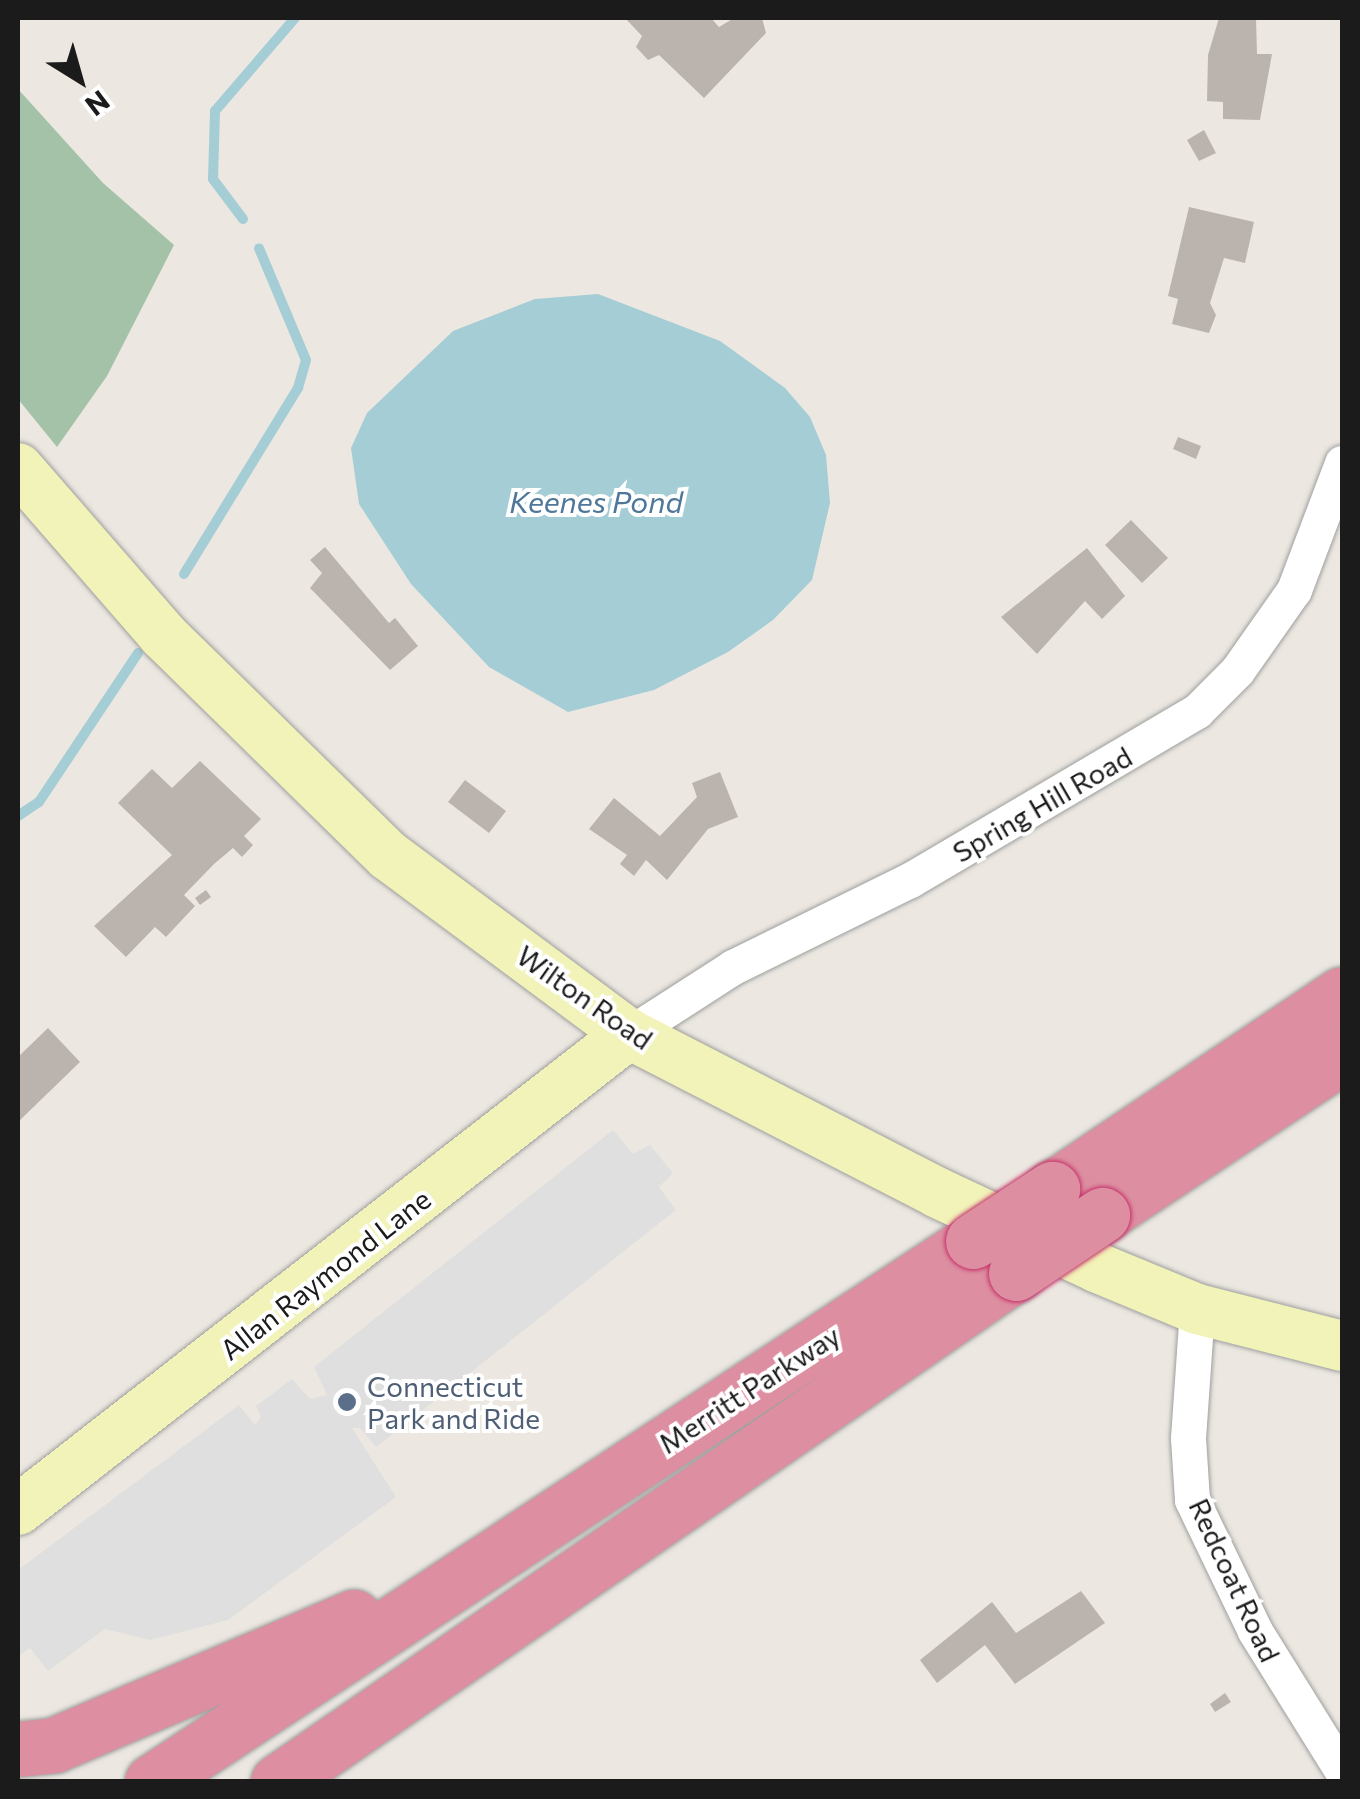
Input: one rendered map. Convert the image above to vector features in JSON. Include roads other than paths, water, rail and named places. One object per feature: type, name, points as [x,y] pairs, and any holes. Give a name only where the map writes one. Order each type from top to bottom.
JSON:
[{"type":"highway","name":"Merritt Parkway","points":[[278,1782],[994,1257],[1052,1189],[1342,994]]},
{"type":"highway","name":"Merritt Parkway","points":[[152,1782],[621,1474],[994,1257],[1102,1215],[1327,1067]]},
{"type":"highway","points":[[18,1749],[54,1745],[347,1620],[621,1474]]},
{"type":"main road","name":"Wilton Road","points":[[18,468],[162,635],[389,856],[629,1034],[936,1192],[1197,1309],[1342,1346]]},
{"type":"main road","name":"Allan Raymond Lane","points":[[18,1510],[629,1034]]},
{"type":"street","name":"Spring Hill Road","points":[[629,1034],[733,968],[910,880],[1197,711],[1237,672],[1294,590],[1342,463]]},
{"type":"street","name":"Redcoat Road","points":[[1197,1309],[1188,1438],[1192,1500],[1255,1631],[1342,1772]]},
{"type":"water","name":"Keenes Pond","points":[[598,294],[720,341],[785,388],[810,417],[826,455],[830,503],[812,580],[773,620],[728,652],[654,690],[568,712],[489,667],[411,584],[359,504],[351,448],[367,413],[453,331],[535,299]]},
{"type":"waterway","points":[[243,219],[213,179],[215,111],[295,18]]},
{"type":"waterway","points":[[184,574],[298,388],[306,360],[259,248]]},
{"type":"waterway","points":[[18,816],[39,802],[138,653]]},
{"type":"place","name":"Connecticut Park and Ride","points":[[347,1402]]}]
